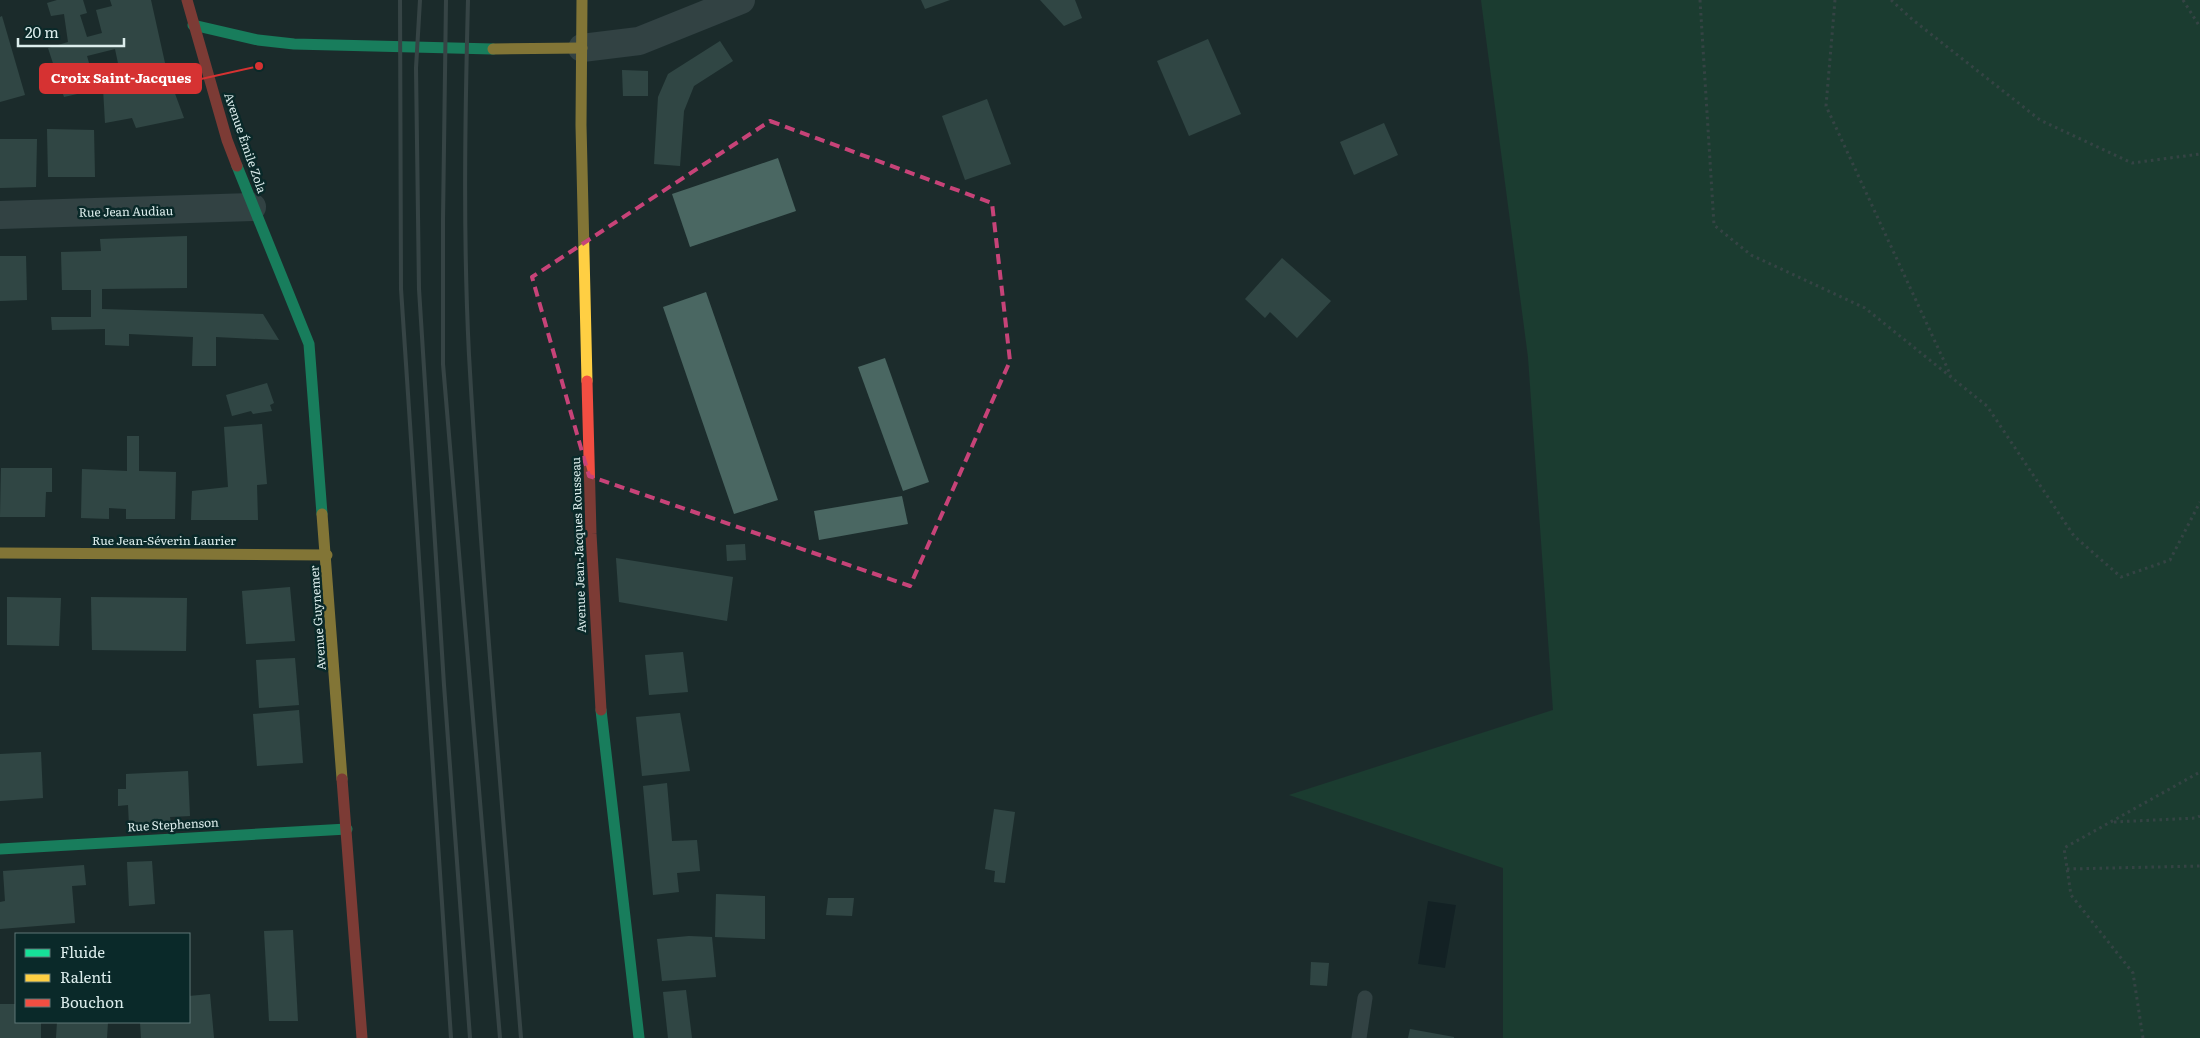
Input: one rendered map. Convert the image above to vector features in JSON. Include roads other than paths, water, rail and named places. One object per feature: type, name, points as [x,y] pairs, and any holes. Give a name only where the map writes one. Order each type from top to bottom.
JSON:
[{"type":"main road","name":"Avenue Émile Zola","points":[[187,0],[227,140],[252,207]]},
{"type":"main road","name":"Avenue Jean-Jacques Rousseau","points":[[582,0],[581,133],[590,534],[601,708],[639,1038]]},
{"type":"main road","points":[[193,25],[258,40],[294,44],[536,50],[582,48]]},
{"type":"main road","name":"Avenue Guynemer","points":[[252,207],[309,344],[327,555],[362,1038]]},
{"type":"main road","name":"Rue Jean-Séverin Laurier","points":[[0,553],[327,555]]},
{"type":"main road","name":"Rue Stephenson","points":[[0,849],[347,829]]},
{"type":"street","points":[[582,48],[639,41],[740,0]]},
{"type":"street","name":"Rue Jean Audiau","points":[[0,215],[252,207]]},
{"type":"lane","points":[[1359,1038],[1365,998]]},
{"type":"railway","points":[[400,0],[401,289],[451,1038]]},
{"type":"railway","points":[[420,0],[416,68],[419,289],[444,685],[470,1038]]},
{"type":"railway","points":[[446,0],[443,364],[500,1038]]},
{"type":"railway","points":[[468,0],[465,178],[469,355],[486,611],[521,1038]]},
{"type":"place","name":"Croix Saint-Jacques","points":[[259,66]]}]
